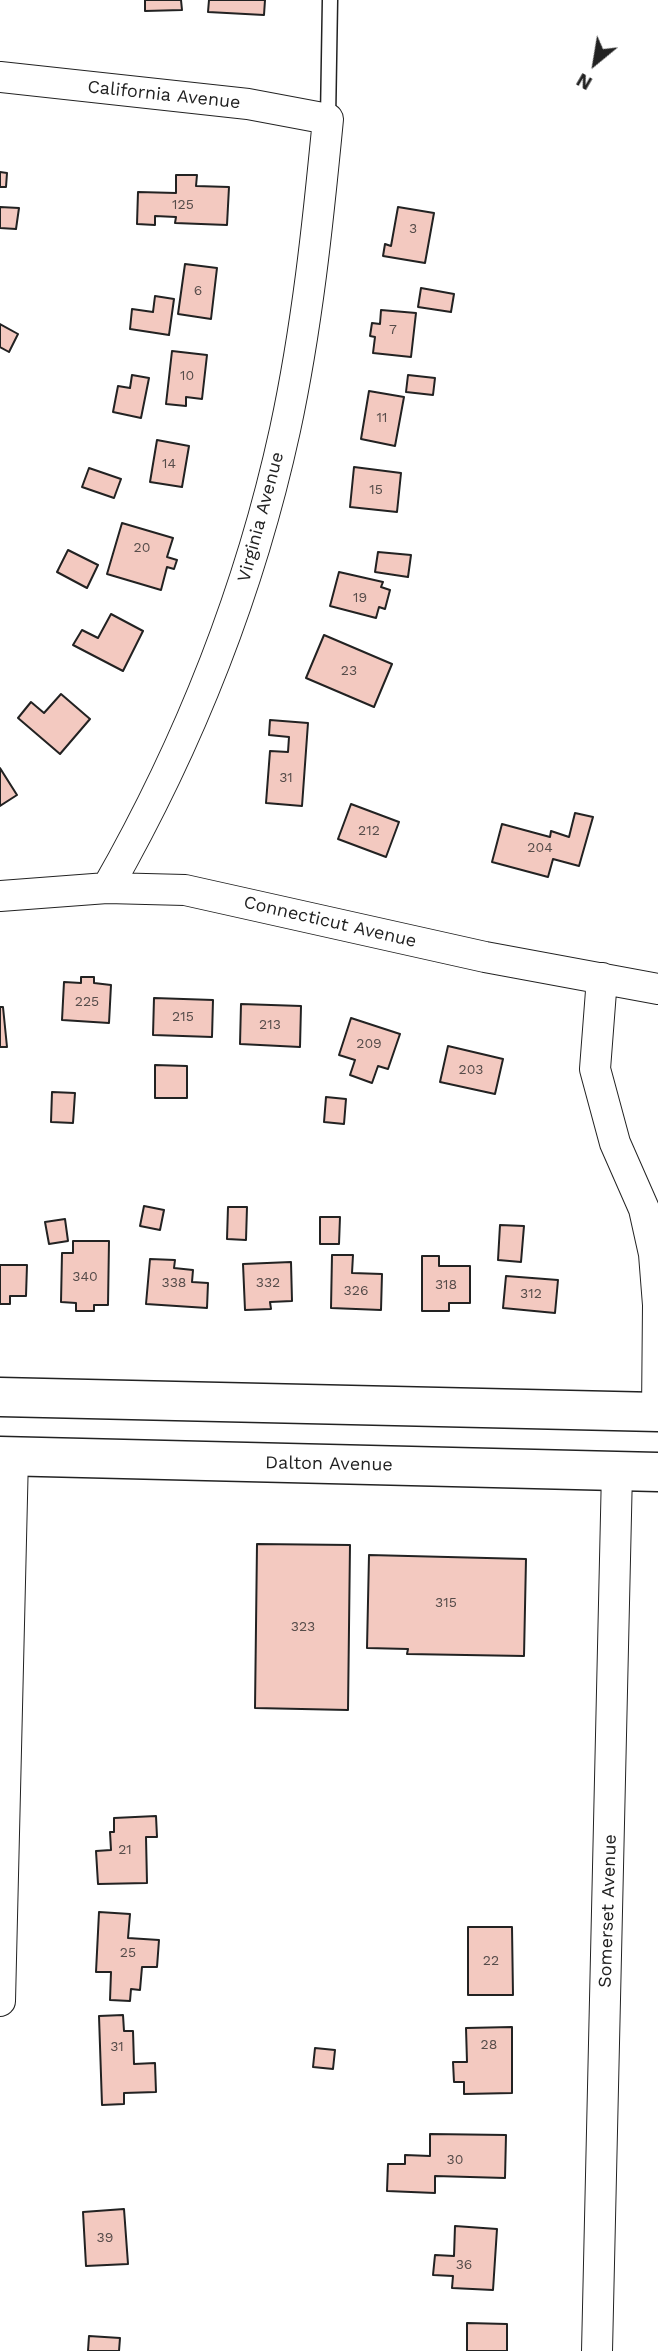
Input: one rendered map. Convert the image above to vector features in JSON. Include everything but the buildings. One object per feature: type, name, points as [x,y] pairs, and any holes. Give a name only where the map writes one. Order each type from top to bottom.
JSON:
[{"type":"main road","points":[[0,1397],[658,1412]]},
{"type":"main road","name":"Dalton Avenue","points":[[6,1456],[658,1472]]},
{"type":"street","name":"California Avenue","points":[[0,77],[248,104],[328,120]]},
{"type":"street","name":"Virginia Avenue","points":[[107,888],[160,789],[242,587],[285,429],[317,236],[328,120]]},
{"type":"street","name":"Connecticut Avenue","points":[[0,895],[107,888],[185,890],[485,957],[658,989]]},
{"type":"street","points":[[601,978],[596,1069],[615,1143],[644,1209],[654,1254],[658,1305],[658,1412]]},
{"type":"street","points":[[0,2001],[6,1456]]},
{"type":"street","name":"Somerset Avenue","points":[[597,2351],[617,1471]]},
{"type":"lane","points":[[328,120],[330,0]]}]
